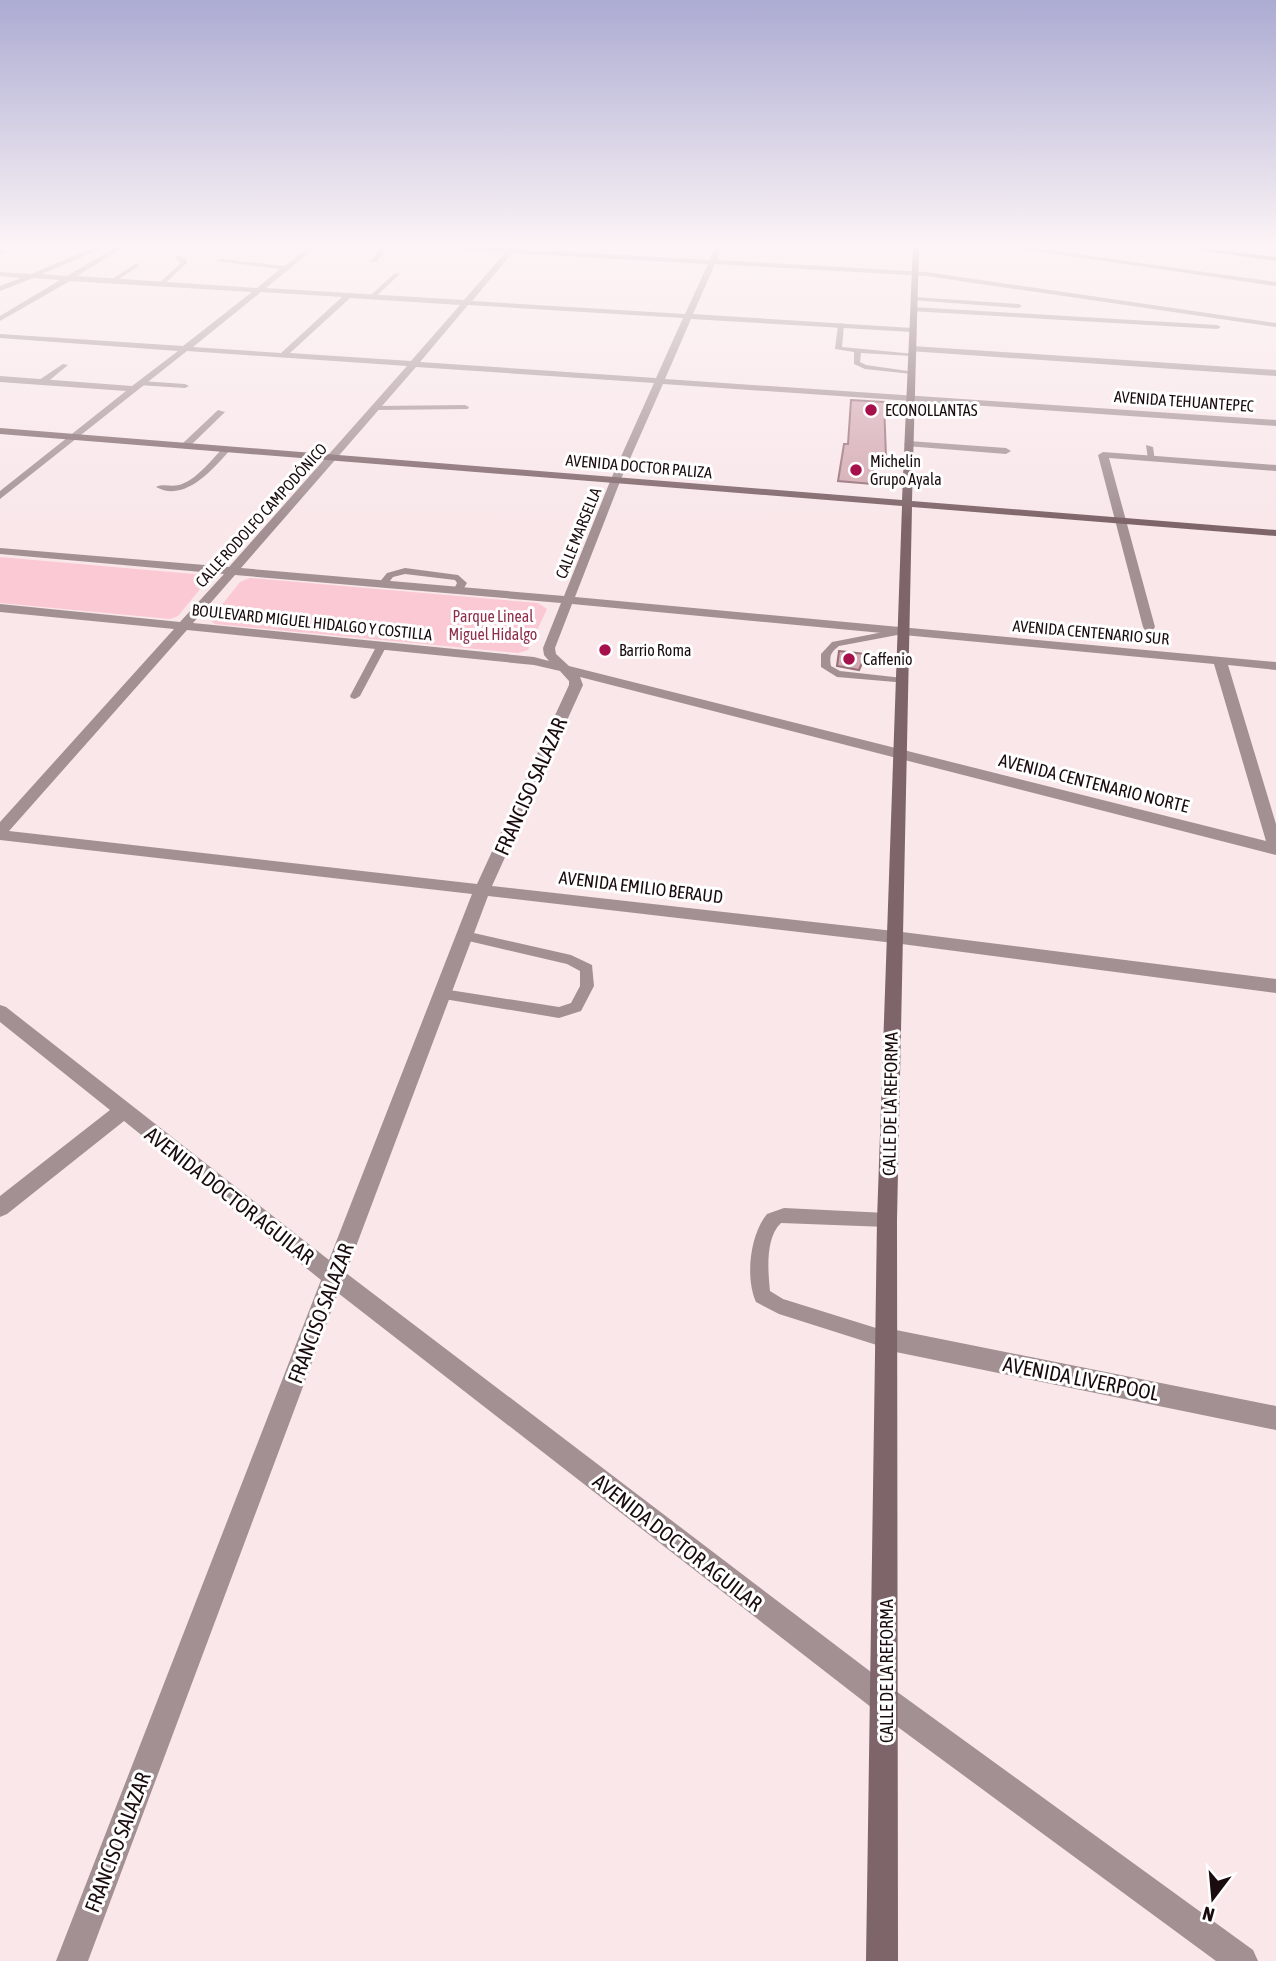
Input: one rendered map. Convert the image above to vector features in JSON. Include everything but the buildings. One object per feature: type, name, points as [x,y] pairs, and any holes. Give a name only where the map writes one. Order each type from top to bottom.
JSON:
[{"type":"main road","name":"CALLE DE LA REFORMA","points":[[882,1961],[886,1702],[887,1220],[912,339]]},
{"type":"main road","name":"AVENIDA DOCTOR PALIZA","points":[[0,431],[1276,533]]},
{"type":"street","name":"AVENIDA TEHUANTEPEC","points":[[36,339],[1276,422]]},
{"type":"street","points":[[0,496],[199,339]]},
{"type":"street","points":[[282,356],[301,339]]},
{"type":"street","name":"CALLE RODOLFO CAMPODÓNICO","points":[[0,834],[334,457],[435,339]]},
{"type":"street","name":"CALLE MARSELLA","points":[[569,671],[550,655],[549,648],[616,480],[679,339]]},
{"type":"street","points":[[878,339],[912,351],[1276,373]]},
{"type":"street","points":[[0,379],[137,386]]},
{"type":"street","points":[[909,444],[1006,451]]},
{"type":"street","points":[[1149,627],[1103,455],[1276,468]]},
{"type":"street","points":[[0,551],[904,631]]},
{"type":"street","name":"BOULEVARD MIGUEL HIDALGO Y COSTILLA","points":[[0,608],[534,661],[902,755]]},
{"type":"street","name":"AVENIDA CENTENARIO SUR","points":[[904,631],[1276,666]]},
{"type":"street","points":[[1220,662],[1276,849]]},
{"type":"street","name":"FRANCISO SALAZAR","points":[[72,1961],[483,888],[576,685],[576,680],[569,671]]},
{"type":"street","name":"AVENIDA CENTENARIO NORTE","points":[[902,755],[1276,849]]},
{"type":"street","name":"AVENIDA EMILIO BERAUD","points":[[0,834],[483,888],[1276,986]]},
{"type":"street","name":"AVENIDA DOCTOR AGUILAR","points":[[0,1012],[334,1277],[886,1702],[1242,1961]]},
{"type":"street","points":[[0,1208],[124,1110]]},
{"type":"street","name":"AVENIDA LIVERPOOL","points":[[886,1339],[1276,1418]]},
{"type":"lane","points":[[839,339],[838,349],[912,351]]},
{"type":"lane","points":[[858,350],[856,363],[865,367],[912,351]]},
{"type":"lane","points":[[42,382],[65,365]]},
{"type":"lane","points":[[137,386],[186,386]]},
{"type":"lane","points":[[375,408],[465,407]]},
{"type":"lane","points":[[186,446],[221,412]]},
{"type":"lane","points":[[1149,447],[1152,459]]},
{"type":"lane","points":[[160,487],[177,489],[189,485],[227,449]]},
{"type":"lane","points":[[903,681],[837,674],[826,667],[824,658],[827,649],[836,644],[904,631]]},
{"type":"lane","points":[[355,696],[381,647]]},
{"type":"lane","points":[[443,994],[559,1013],[576,1007],[587,986],[587,969],[571,960],[465,936]]},
{"type":"lane","points":[[886,1339],[779,1306],[762,1296],[759,1282],[765,1230],[773,1219],[784,1215],[887,1220]]},
{"type":"green space","points":[[0,557],[205,575],[209,578],[178,616],[170,619],[0,603]]},
{"type":"green space","name":"Parque Lineal Miguel Hidalgo","points":[[250,578],[538,603],[547,609],[528,650],[518,653],[215,624],[210,620],[240,582]]},
{"type":"place","name":"ECONOLLANTAS","points":[[871,410]]},
{"type":"place","name":"Michelin Grupo Ayala","points":[[856,470]]},
{"type":"place","name":"Barrio Roma","points":[[605,650]]},
{"type":"place","name":"Caffenio","points":[[849,659]]}]
